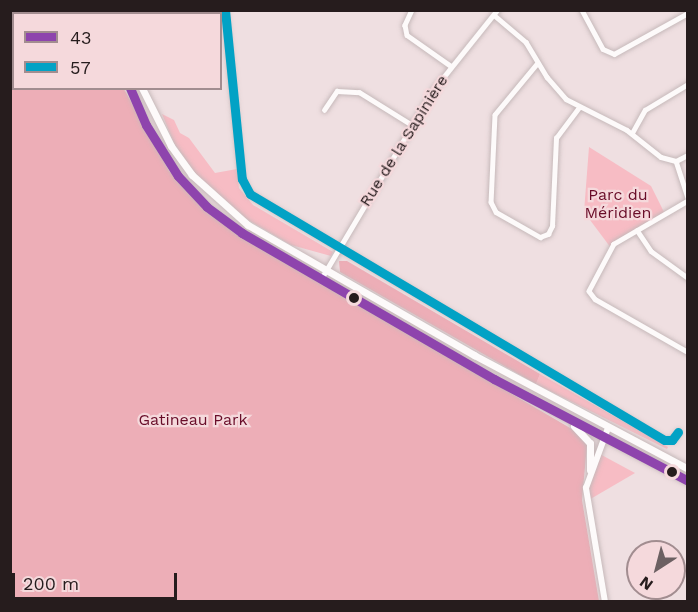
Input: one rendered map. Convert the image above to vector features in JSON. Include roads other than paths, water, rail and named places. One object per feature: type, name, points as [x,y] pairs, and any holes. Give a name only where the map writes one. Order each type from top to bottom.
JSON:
[{"type":"main road","points":[[10,12],[19,10]]},
{"type":"main road","points":[[125,90],[178,176],[207,207],[242,233],[582,432],[591,443],[590,470]]},
{"type":"main road","points":[[131,90],[146,125]]},
{"type":"main road","points":[[143,90],[176,155],[215,199],[248,225],[608,428],[687,469]]},
{"type":"main road","points":[[148,90],[155,115]]},
{"type":"main road","points":[[494,379],[687,481]]},
{"type":"street","points":[[225,10],[244,185],[255,199],[665,440],[672,440],[678,432]]},
{"type":"street","points":[[412,10],[405,25],[407,35],[451,66]]},
{"type":"street","points":[[582,10],[603,49],[614,54],[687,13]]},
{"type":"street","points":[[496,13],[523,38],[555,88],[579,107],[632,133],[656,154],[676,161],[687,155]]},
{"type":"street","name":"Rue de la Sapinière","points":[[321,279],[412,125],[451,66],[496,13]]},
{"type":"street","points":[[538,63],[495,115],[491,202],[496,212],[540,237],[549,234],[552,226],[556,138],[579,107]]},
{"type":"street","points":[[632,133],[645,110],[687,84]]},
{"type":"street","points":[[324,110],[337,91],[359,92],[412,125]]},
{"type":"street","points":[[676,161],[687,200],[611,248],[589,291],[595,299],[687,352]]},
{"type":"street","points":[[637,231],[651,251],[687,278]]},
{"type":"street","points":[[605,602],[587,501],[590,470],[608,428]]},
{"type":"park label","name":"Parc du Méridien","points":[[618,204]]},
{"type":"park label","name":"Gatineau Park","points":[[193,420]]}]
